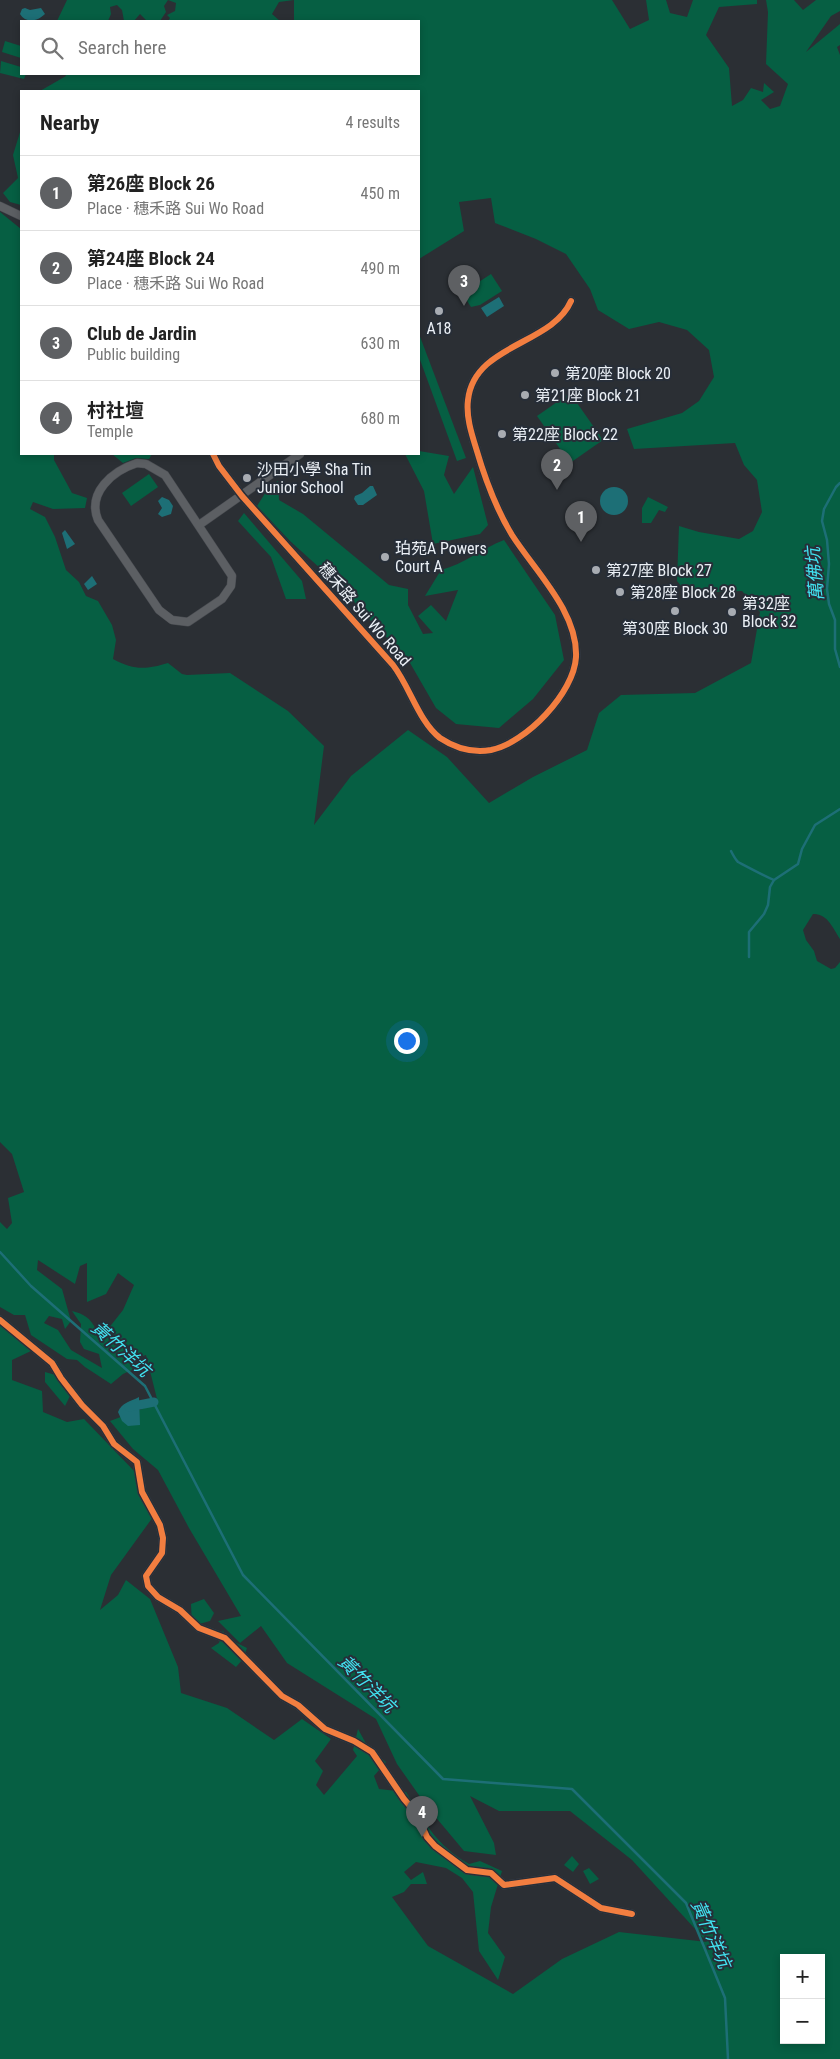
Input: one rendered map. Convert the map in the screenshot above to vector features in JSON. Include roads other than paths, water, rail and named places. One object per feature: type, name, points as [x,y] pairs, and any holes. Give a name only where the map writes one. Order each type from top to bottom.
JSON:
[{"type":"street","points":[[0,206],[20,216]]},
{"type":"street","name":"穗禾路 Sui Wo Road","points":[[213,455],[218,466],[242,496],[393,665],[407,685],[424,720],[436,734],[451,744],[473,750],[489,750],[512,742],[542,717],[566,687],[575,664],[575,646],[572,630],[564,610],[512,535],[489,490],[468,420],[468,399],[474,380],[486,364],[562,316],[571,301]]},
{"type":"street","points":[[199,525],[299,455]]},
{"type":"street","points":[[137,463],[146,464],[165,475],[199,525],[232,576],[231,586],[222,599],[188,622],[172,620],[159,610],[98,520],[95,512],[96,496],[104,483],[129,465],[137,463]]},
{"type":"street","points":[[0,1320],[52,1363],[82,1405],[103,1426],[114,1444],[136,1462],[142,1492],[160,1525],[163,1538],[162,1553],[146,1576],[148,1586],[158,1597],[180,1610],[199,1628],[225,1638],[275,1691],[298,1705],[322,1727],[362,1745],[372,1752],[404,1799],[416,1813],[430,1840],[462,1867],[469,1871],[491,1873],[504,1885],[555,1878],[601,1908],[632,1914]]},
{"type":"water","points":[[41,8],[45,14],[36,20],[25,19],[20,14],[22,9],[30,10]]},
{"type":"water","points":[[499,297],[504,306],[487,317],[481,308]]},
{"type":"water","points":[[373,486],[377,495],[363,505],[358,505],[354,499],[355,496]]},
{"type":"water","points":[[614,487],[624,491],[628,501],[624,511],[614,515],[604,511],[600,501],[604,491]]},
{"type":"water","points":[[162,497],[169,500],[173,506],[171,514],[162,517],[158,514],[162,508],[158,501]]},
{"type":"water","points":[[65,530],[75,544],[67,549],[62,533]]},
{"type":"water","points":[[92,576],[97,584],[88,590],[84,584]]},
{"type":"water","points":[[139,1397],[140,1425],[128,1426],[122,1421],[118,1412],[124,1404]]},
{"type":"waterway","name":"萬佛坑","points":[[840,483],[824,509],[822,521],[827,540],[829,564],[827,589],[829,604],[835,620],[835,649],[840,667]]},
{"type":"waterway","points":[[731,851],[738,862],[774,880],[798,864],[802,849],[815,825],[840,809]]},
{"type":"waterway","points":[[749,957],[749,932],[764,914],[768,905],[770,887],[774,880]]},
{"type":"waterway","name":"黃竹洋坑","points":[[0,1252],[31,1286],[145,1386],[243,1575],[443,1779],[572,1789],[686,1903],[725,1998],[728,2059]]},
{"type":"waterway","points":[[129,1407],[154,1402]]},
{"type":"place","name":"Club de Jardin","points":[[464,306]]},
{"type":"place","name":"A18","points":[[439,311]]},
{"type":"place","name":"第20座 Block 20","points":[[555,373]]},
{"type":"place","name":"第21座 Block 21","points":[[525,395]]},
{"type":"place","name":"第22座 Block 22","points":[[502,434]]},
{"type":"place","name":"沙田小學 Sha Tin Junior School","points":[[247,478]]},
{"type":"place","name":"第24座 Block 24","points":[[557,490]]},
{"type":"place","name":"第26座 Block 26","points":[[581,542]]},
{"type":"place","name":"珀苑A Powers Court A","points":[[385,557]]},
{"type":"place","name":"第27座 Block 27","points":[[596,570]]},
{"type":"place","name":"第28座 Block 28","points":[[620,592]]},
{"type":"place","name":"第30座 Block 30","points":[[675,611]]},
{"type":"place","name":"第32座 Block 32","points":[[732,612]]},
{"type":"place","name":"村社壇","points":[[422,1837]]}]
